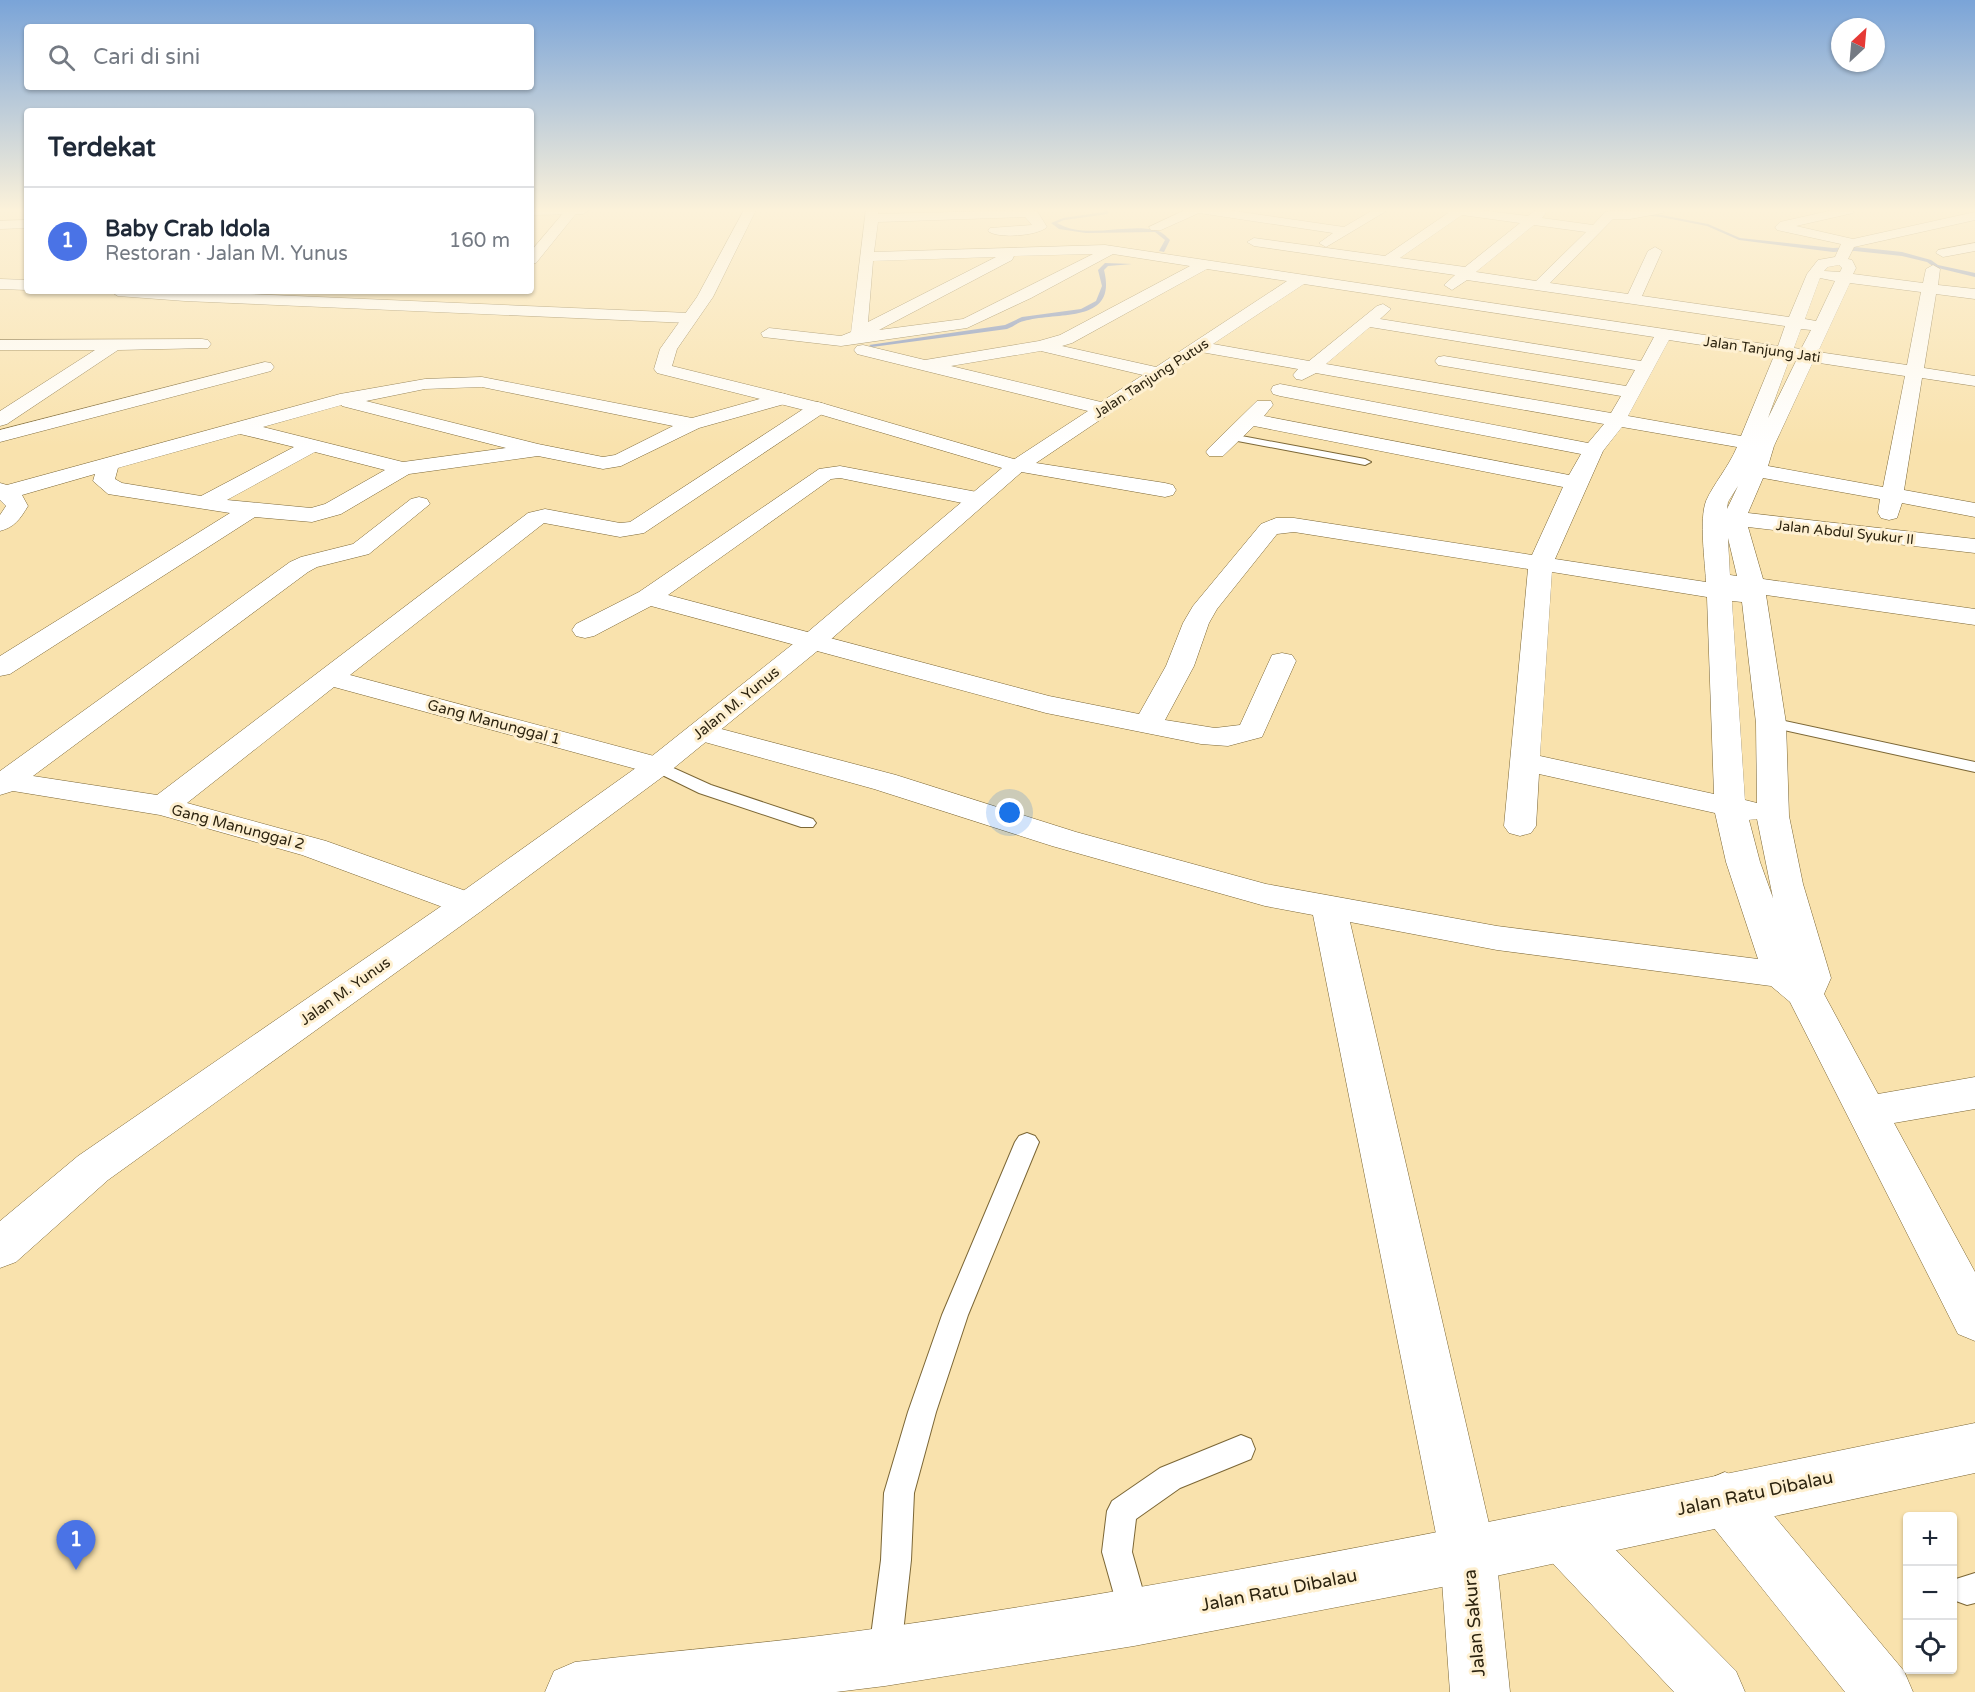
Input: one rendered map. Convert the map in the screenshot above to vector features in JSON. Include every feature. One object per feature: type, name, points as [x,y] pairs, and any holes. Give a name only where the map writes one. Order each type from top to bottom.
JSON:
[{"type":"street","points":[[710,289],[664,359],[663,369],[818,408],[1017,466],[1164,490]]},
{"type":"street","points":[[859,340],[863,289]]},
{"type":"street","points":[[859,340],[943,289]]},
{"type":"street","points":[[982,289],[1026,296]]},
{"type":"street","points":[[769,333],[841,341],[954,327],[1039,289]]},
{"type":"street","points":[[926,365],[1041,346],[1076,335],[1160,289]]},
{"type":"street","name":"Jalan Tanjung Putus","points":[[1017,466],[1286,289]]},
{"type":"street","name":"Jalan Tanjung Jati","points":[[1359,289],[1975,381]]},
{"type":"street","points":[[1435,300],[1447,289]]},
{"type":"street","points":[[1560,289],[1808,325]]},
{"type":"street","points":[[1633,299],[1638,289]]},
{"type":"street","points":[[1808,325],[1812,289]]},
{"type":"street","points":[[1827,289],[1808,325],[1756,444],[1748,468],[1724,517],[1720,586],[1730,807],[1743,862],[1799,982],[1869,1112],[1975,1319]]},
{"type":"street","points":[[1890,504],[1913,371],[1925,352],[1930,289]]},
{"type":"street","points":[[1937,289],[1975,294]]},
{"type":"street","points":[[189,294],[264,295],[470,309],[689,318]]},
{"type":"street","points":[[379,304],[390,294]]},
{"type":"street","points":[[470,309],[490,294]]},
{"type":"street","points":[[1216,452],[1280,390],[1314,366],[1400,295]]},
{"type":"street","points":[[1367,322],[1647,367]]},
{"type":"street","points":[[1520,826],[1540,565],[1593,450],[1616,421],[1664,334]]},
{"type":"street","points":[[859,340],[926,365],[1104,409]]},
{"type":"street","points":[[0,420],[115,344]]},
{"type":"street","points":[[4,352],[33,345],[202,344],[174,364]]},
{"type":"street","points":[[1041,346],[1160,373]]},
{"type":"street","points":[[1200,347],[1756,444]]},
{"type":"street","points":[[1444,361],[1632,392]]},
{"type":"street","points":[[0,436],[265,367]]},
{"type":"street","points":[[118,406],[155,378]]},
{"type":"street","points":[[2,491],[340,400],[425,384],[482,382],[692,424]]},
{"type":"street","points":[[1280,390],[1593,450]]},
{"type":"street","points":[[340,400],[538,450],[591,462],[612,462],[621,460],[692,424],[781,399]]},
{"type":"street","points":[[163,806],[536,518],[545,516],[620,530],[636,528],[818,408]]},
{"type":"street","points":[[1248,419],[1576,483]]},
{"type":"street","points":[[240,428],[403,468],[538,450]]},
{"type":"street","points":[[204,503],[314,445]]},
{"type":"street","points":[[108,464],[104,481],[110,487],[250,510],[304,516],[325,513],[403,468]]},
{"type":"street","name":"Jalan M. Yunus","points":[[0,1248],[93,1168],[468,904],[658,766],[812,642],[1017,466]]},
{"type":"street","points":[[1748,468],[1890,504],[1975,510]]},
{"type":"street","points":[[585,630],[648,597],[826,473],[840,472],[977,499]]},
{"type":"street","points":[[0,524],[9,519],[17,506],[16,501],[2,491]]},
{"type":"street","points":[[2,782],[299,567],[309,562],[361,549],[419,504]]},
{"type":"street","points":[[0,668],[250,510]]},
{"type":"street","points":[[1724,517],[1752,591],[1771,723],[1773,816],[1786,885],[1799,982]]},
{"type":"street","name":"Jalan Abdul Syukur II","points":[[1724,517],[1975,546]]},
{"type":"street","points":[[1148,725],[1180,666],[1196,623],[1206,606],[1271,526],[1294,525],[1540,565],[1975,617]]},
{"type":"street","points":[[648,597],[1046,704],[1213,736],[1241,736],[1252,731],[1282,661]]},
{"type":"street","name":"Gang Manunggal 1","points":[[331,678],[658,766]]},
{"type":"street","points":[[700,732],[885,782],[1160,867],[1265,895],[1497,938],[1799,982]]},
{"type":"street","points":[[1526,762],[1773,816]]},
{"type":"street","name":"Gang Manunggal 2","points":[[2,782],[163,806],[314,848],[468,904]]},
{"type":"street","name":"Jalan Sakura","points":[[1329,908],[1468,1554],[1480,1692]]},
{"type":"street","points":[[1869,1112],[1975,1093]]},
{"type":"street","name":"Jalan Ratu Dibalau","points":[[575,1692],[885,1657],[1134,1617],[1468,1554],[1725,1498],[1975,1448]]},
{"type":"street","points":[[1725,1498],[1883,1692]]},
{"type":"street","points":[[1562,1534],[1715,1692]]},
{"type":"lane","points":[[1231,437],[1365,462]]},
{"type":"lane","points":[[1771,723],[1975,767]]},
{"type":"lane","points":[[658,766],[705,789],[807,823]]},
{"type":"lane","points":[[885,1657],[896,1560],[899,1493],[922,1412],[955,1315],[1027,1142]]},
{"type":"lane","points":[[1134,1617],[1118,1552],[1122,1511],[1170,1478],[1241,1449]]},
{"type":"waterway","points":[[872,345],[1007,327],[1022,319],[1082,311],[1098,302],[1104,289]]},
{"type":"place","name":"Baby Crab Idola","points":[[76,1570]]}]
